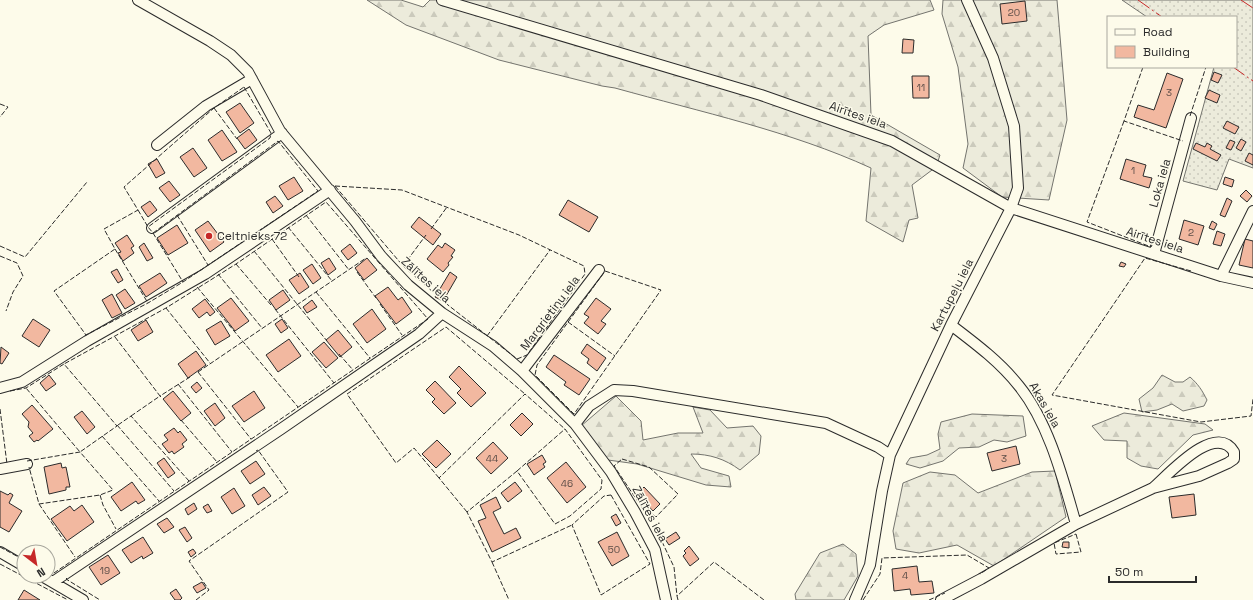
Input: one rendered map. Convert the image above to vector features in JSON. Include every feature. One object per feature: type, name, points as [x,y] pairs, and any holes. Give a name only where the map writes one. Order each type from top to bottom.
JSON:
[{"type":"street","name":"Zālītes iela","points":[[138,0],[210,41],[231,55],[248,72],[282,133],[330,190],[381,256],[408,285],[442,313],[493,346],[522,371],[575,424],[611,472],[635,512],[655,550],[666,600]]},
{"type":"street","name":"Airītes iela","points":[[442,0],[761,95],[892,141],[1011,208],[1221,276],[1253,283]]},
{"type":"street","name":"Kartupeļu iela","points":[[855,600],[870,565],[882,491],[890,455],[952,325],[1011,208],[1018,188],[1014,126],[993,58],[969,1]]},
{"type":"street","points":[[157,145],[206,106],[252,79]]},
{"type":"street","name":"Loka iela","points":[[1154,254],[1191,118]]},
{"type":"street","points":[[152,228],[282,133]]},
{"type":"street","points":[[0,388],[22,382],[87,341],[205,274],[330,190]]},
{"type":"street","points":[[1221,276],[1253,211]]},
{"type":"street","name":"Margrietiņu iela","points":[[522,371],[599,270]]},
{"type":"street","points":[[56,580],[399,348],[442,313]]},
{"type":"street","name":"Akas iela","points":[[952,325],[989,354],[1020,387],[1045,428],[1061,471],[1076,524]]},
{"type":"street","points":[[575,424],[589,406],[614,390],[633,391],[826,424],[878,447],[890,455]]},
{"type":"street","points":[[941,600],[981,579],[1076,524],[1153,488],[1199,476],[1228,463],[1234,459],[1234,452],[1225,443],[1218,441],[1196,450],[1153,488]]},
{"type":"street","points":[[0,469],[27,464]]},
{"type":"street","points":[[0,552],[16,561]]},
{"type":"street","points":[[56,584],[83,600]]},
{"type":"green space","points":[[367,0],[401,0],[423,7],[430,0],[930,0],[934,10],[884,25],[868,36],[871,115],[940,155],[936,167],[912,185],[918,218],[909,220],[903,242],[866,221],[871,168],[809,143],[745,123],[615,88],[499,60],[406,25]]},
{"type":"green space","points":[[943,0],[1057,0],[1067,120],[1049,200],[1002,197],[963,168],[968,144],[958,67],[942,14]]},
{"type":"green space","points":[[1122,0],[1253,0],[1253,168],[1229,159],[1217,190],[1183,181],[1214,68],[1237,68],[1237,16],[1146,16]]},
{"type":"green space","points":[[1162,375],[1175,382],[1183,382],[1190,377],[1200,387],[1207,400],[1204,406],[1183,411],[1172,404],[1157,410],[1142,412],[1139,399],[1153,388]]},
{"type":"green space","points":[[616,396],[641,421],[643,440],[678,433],[703,433],[693,407],[710,410],[727,428],[753,426],[761,436],[759,454],[740,470],[717,458],[691,454],[701,468],[729,476],[731,487],[706,485],[637,464],[608,460],[581,426]]},
{"type":"green space","points":[[1124,413],[1205,424],[1213,430],[1193,435],[1158,469],[1141,466],[1127,458],[1127,441],[1104,440],[1092,426]]},
{"type":"green space","points":[[972,414],[1023,416],[1026,436],[1007,442],[994,440],[979,447],[959,448],[943,461],[920,468],[906,464],[910,458],[927,455],[940,449],[938,434],[941,422]]},
{"type":"green space","points":[[1055,471],[1066,517],[994,566],[957,545],[919,553],[896,549],[893,531],[903,483],[930,472],[955,475],[978,493],[1032,472]]},
{"type":"green space","points":[[843,544],[856,554],[858,576],[844,600],[796,600],[795,594],[820,553]]},
{"type":"building","points":[[1025,1],[1027,21],[1002,24],[1000,4]]},
{"type":"building","points":[[903,39],[914,40],[913,53],[902,53]]},
{"type":"building","points":[[1214,72],[1222,75],[1218,83],[1211,80]]},
{"type":"building","points":[[1167,73],[1183,79],[1166,128],[1134,117],[1138,105],[1154,110]]},
{"type":"building","points":[[912,76],[929,76],[929,98],[913,98]]},
{"type":"building","points":[[1209,90],[1220,95],[1217,103],[1205,98]]},
{"type":"building","points":[[240,103],[254,123],[240,133],[226,112]]},
{"type":"building","points":[[1227,121],[1239,127],[1235,134],[1223,128]]},
{"type":"building","points":[[249,129],[257,140],[245,149],[237,138]]},
{"type":"building","points":[[222,130],[237,152],[222,161],[208,140]]},
{"type":"building","points":[[1241,139],[1246,142],[1241,151],[1236,148]]},
{"type":"building","points":[[1230,140],[1235,142],[1231,150],[1226,148]]},
{"type":"building","points":[[1196,143],[1205,147],[1207,143],[1212,146],[1210,149],[1221,155],[1217,161],[1193,149]]},
{"type":"building","points":[[193,148],[207,168],[194,177],[180,157]]},
{"type":"building","points":[[1249,153],[1253,155],[1253,165],[1245,161]]},
{"type":"building","points":[[157,159],[165,173],[156,178],[148,164]]},
{"type":"building","points":[[1126,159],[1146,165],[1143,176],[1152,178],[1149,188],[1120,179]]},
{"type":"building","points":[[294,177],[303,191],[288,200],[279,186]]},
{"type":"building","points":[[1225,177],[1234,180],[1232,187],[1223,184]]},
{"type":"building","points":[[169,181],[180,195],[170,202],[159,188]]},
{"type":"building","points":[[1246,190],[1252,196],[1247,202],[1240,196]]},
{"type":"building","points":[[275,196],[283,206],[273,213],[266,202]]},
{"type":"building","points":[[1227,198],[1232,201],[1225,217],[1220,215]]},
{"type":"building","points":[[568,200],[598,217],[589,232],[559,215]]},
{"type":"building","points":[[150,201],[157,210],[148,217],[141,207]]},
{"type":"building","points":[[419,217],[441,234],[433,245],[411,227]]},
{"type":"building","points":[[1184,220],[1204,226],[1198,245],[1179,239]]},
{"type":"building","name":"Celtnieks 72","points":[[208,221],[224,242],[210,252],[195,230]]},
{"type":"building","points":[[1212,221],[1217,224],[1214,230],[1209,228]]},
{"type":"building","points":[[177,225],[188,243],[168,255],[157,238]]},
{"type":"building","points":[[1217,231],[1225,234],[1221,246],[1213,244]]},
{"type":"building","points":[[127,235],[134,246],[131,248],[134,253],[123,261],[118,253],[121,252],[115,243]]},
{"type":"building","points":[[1245,239],[1253,241],[1253,268],[1239,265]]},
{"type":"building","points":[[144,243],[153,258],[147,261],[139,247]]},
{"type":"building","points":[[445,243],[455,250],[451,256],[453,257],[448,263],[449,265],[443,272],[427,259],[438,245],[442,248]]},
{"type":"building","points":[[350,244],[357,253],[348,260],[341,251]]},
{"type":"building","points":[[329,258],[336,269],[328,275],[321,263]]},
{"type":"building","points":[[367,258],[377,270],[364,280],[355,268]]},
{"type":"building","points":[[1121,262],[1126,264],[1124,267],[1119,266]]},
{"type":"building","points":[[312,264],[321,278],[313,284],[303,270]]},
{"type":"building","points":[[117,269],[123,280],[118,283],[111,272]]},
{"type":"building","points":[[450,272],[457,277],[443,301],[435,297]]},
{"type":"building","points":[[160,273],[167,283],[146,297],[139,286]]},
{"type":"building","points":[[300,273],[309,287],[299,294],[289,280]]},
{"type":"building","points":[[388,287],[398,300],[402,297],[412,312],[396,324],[375,296]]},
{"type":"building","points":[[125,289],[135,303],[125,309],[116,295]]},
{"type":"building","points":[[283,290],[290,300],[276,310],[269,300]]},
{"type":"building","points":[[112,294],[122,313],[112,318],[102,300]]},
{"type":"building","points":[[231,298],[249,321],[235,331],[217,308]]},
{"type":"building","points":[[596,298],[611,309],[601,321],[606,324],[598,334],[584,323],[589,317],[584,314]]},
{"type":"building","points":[[205,299],[215,312],[210,316],[207,312],[199,318],[192,309]]},
{"type":"building","points":[[312,300],[317,307],[307,313],[303,307]]},
{"type":"building","points":[[372,309],[386,329],[367,343],[353,324]]},
{"type":"building","points":[[33,319],[50,330],[39,347],[22,336]]},
{"type":"building","points":[[282,319],[288,328],[281,333],[275,324]]},
{"type":"building","points":[[146,320],[153,332],[138,341],[131,330]]},
{"type":"building","points":[[221,321],[230,336],[215,345],[206,330]]},
{"type":"building","points":[[338,330],[352,347],[340,357],[326,340]]},
{"type":"building","points":[[289,339],[301,356],[278,372],[266,355]]},
{"type":"building","points":[[324,342],[338,358],[326,368],[312,352]]},
{"type":"building","points":[[587,344],[606,358],[597,371],[587,363],[589,359],[581,353]]},
{"type":"building","points":[[1,347],[9,353],[2,364],[0,363]]},
{"type":"building","points":[[196,351],[206,365],[188,378],[178,364]]},
{"type":"building","points":[[554,355],[590,379],[579,395],[564,385],[566,382],[546,367]]},
{"type":"building","points":[[459,366],[486,393],[471,407],[457,393],[461,389],[449,377]]},
{"type":"building","points":[[49,375],[56,384],[46,391],[40,383]]},
{"type":"building","points":[[435,381],[456,403],[444,414],[432,402],[435,399],[426,390]]},
{"type":"building","points":[[197,382],[202,388],[196,393],[191,387]]},
{"type":"building","points":[[173,391],[191,413],[181,421],[163,399]]},
{"type":"building","points":[[254,391],[265,408],[244,422],[232,406]]},
{"type":"building","points":[[215,403],[225,418],[215,426],[204,411]]},
{"type":"building","points":[[32,405],[53,429],[38,441],[37,440],[34,442],[29,436],[33,433],[28,427],[29,422],[22,414]]},
{"type":"building","points":[[82,411],[95,427],[87,434],[74,417]]},
{"type":"building","points":[[522,413],[533,424],[521,436],[510,425]]},
{"type":"building","points":[[174,428],[178,433],[180,431],[187,440],[182,444],[184,447],[174,454],[172,451],[169,453],[162,444],[168,440],[164,435]]},
{"type":"building","points":[[437,440],[451,454],[436,468],[422,454]]},
{"type":"building","points":[[493,442],[508,458],[491,474],[476,458]]},
{"type":"building","points":[[1016,446],[1020,464],[992,471],[987,453]]},
{"type":"building","points":[[542,455],[546,462],[543,464],[545,467],[534,475],[527,464]]},
{"type":"building","points":[[164,458],[175,473],[168,478],[157,463]]},
{"type":"building","points":[[256,461],[265,474],[250,484],[241,471]]},
{"type":"building","points":[[566,462],[586,487],[567,503],[547,478]]},
{"type":"building","points":[[61,463],[62,468],[66,467],[70,487],[66,487],[66,490],[49,494],[44,467]]},
{"type":"building","points":[[132,482],[145,500],[138,504],[136,501],[121,511],[111,497]]},
{"type":"building","points":[[515,482],[522,491],[508,502],[501,493]]},
{"type":"building","points":[[264,487],[271,496],[258,505],[252,495]]},
{"type":"building","points":[[644,487],[660,504],[653,511],[640,497],[642,495],[639,492]]},
{"type":"building","points":[[234,488],[245,506],[232,514],[221,497]]},
{"type":"building","points":[[0,491],[8,495],[10,493],[13,495],[9,503],[22,511],[9,532],[0,527]]},
{"type":"building","points":[[1194,494],[1196,515],[1172,518],[1169,497]]},
{"type":"building","points":[[496,497],[501,508],[493,512],[504,534],[516,528],[521,538],[492,552],[478,521],[486,518],[480,505]]},
{"type":"building","points":[[194,503],[197,509],[188,515],[185,509]]},
{"type":"building","points":[[208,504],[212,511],[207,513],[203,507]]},
{"type":"building","points":[[82,505],[94,522],[67,541],[51,519],[70,506],[74,511]]},
{"type":"building","points":[[616,514],[621,523],[616,526],[611,517]]},
{"type":"building","points":[[167,518],[174,527],[164,533],[157,524]]},
{"type":"building","points":[[185,527],[192,538],[187,542],[179,530]]},
{"type":"building","points":[[617,532],[629,556],[612,566],[598,542]]},
{"type":"building","points":[[676,532],[680,538],[669,545],[665,539]]},
{"type":"building","points":[[143,537],[153,553],[143,559],[142,556],[131,563],[122,550]]},
{"type":"building","points":[[1063,542],[1069,542],[1069,548],[1062,547]]},
{"type":"building","points":[[689,546],[699,559],[690,566],[683,556],[686,553],[684,551]]},
{"type":"building","points":[[193,549],[196,553],[191,557],[188,552]]},
{"type":"building","points":[[108,555],[120,573],[101,585],[89,567]]},
{"type":"building","points":[[917,566],[919,582],[932,581],[934,593],[911,595],[910,589],[894,591],[892,569]]},
{"type":"building","points":[[202,582],[206,588],[197,593],[193,587]]},
{"type":"building","points":[[176,589],[182,598],[180,600],[175,600],[170,593]]},
{"type":"building","points":[[24,590],[40,600],[18,600]]},
{"type":"fence","points":[[1143,68],[1124,121],[1183,141]]},
{"type":"fence","points":[[1190,116],[1206,68]]},
{"type":"fence","points":[[244,87],[271,133],[270,138],[148,227],[153,233],[278,141],[318,191],[183,282],[148,303],[86,335],[54,291],[115,249],[104,229],[138,210],[124,187],[214,108],[244,87]]},
{"type":"fence","points":[[0,104],[8,107],[0,117]]},
{"type":"fence","points":[[214,108],[237,139]]},
{"type":"fence","points":[[1124,121],[1087,222],[1151,247],[1152,245]]},
{"type":"fence","points":[[0,246],[25,257],[87,182]]},
{"type":"fence","points":[[335,186],[402,190],[519,235],[584,266],[585,274],[527,355],[517,359],[448,305],[404,267],[335,186]]},
{"type":"fence","points":[[56,572],[428,319],[326,202],[236,264],[166,308],[64,364]]},
{"type":"fence","points":[[431,229],[447,207]]},
{"type":"fence","points":[[138,210],[148,227]]},
{"type":"fence","points":[[177,215],[208,265]]},
{"type":"fence","points":[[306,215],[349,270]]},
{"type":"fence","points":[[288,227],[332,281]]},
{"type":"fence","points":[[153,233],[183,282]]},
{"type":"fence","points":[[403,266],[426,235]]},
{"type":"fence","points":[[272,239],[299,277]]},
{"type":"fence","points":[[115,249],[148,303]]},
{"type":"fence","points":[[487,336],[550,250]]},
{"type":"fence","points":[[254,251],[327,341]]},
{"type":"fence","points":[[0,256],[17,263],[23,276],[13,292],[6,311]]},
{"type":"fence","points":[[198,372],[366,258]]},
{"type":"fence","points":[[1191,271],[1145,258],[1052,395],[1201,422],[1251,416],[1253,399]]},
{"type":"fence","points":[[236,264],[271,305]]},
{"type":"fence","points":[[605,271],[661,290],[574,414],[535,375],[537,365],[605,271]]},
{"type":"fence","points":[[357,272],[376,298]]},
{"type":"fence","points":[[218,274],[262,328]]},
{"type":"fence","points":[[197,287],[298,407]]},
{"type":"fence","points":[[316,292],[370,358]]},
{"type":"fence","points":[[380,304],[402,335]]},
{"type":"fence","points":[[166,308],[210,363]]},
{"type":"fence","points":[[275,309],[334,383]]},
{"type":"fence","points":[[568,322],[615,356]]},
{"type":"fence","points":[[439,478],[414,448],[396,463],[347,394],[446,327],[525,394]]},
{"type":"fence","points":[[115,337],[160,396],[190,377]]},
{"type":"fence","points":[[339,354],[353,370]]},
{"type":"fence","points":[[10,391],[26,388],[64,364],[117,426],[80,452],[26,388]]},
{"type":"fence","points":[[198,372],[251,439]]},
{"type":"fence","points":[[178,384],[232,452]]},
{"type":"fence","points":[[467,512],[439,478],[525,394],[565,429]]},
{"type":"fence","points":[[131,416],[160,396],[161,397]]},
{"type":"fence","points":[[0,409],[7,464]]},
{"type":"fence","points":[[118,425],[131,416],[189,481]]},
{"type":"fence","points":[[181,420],[217,462]]},
{"type":"fence","points":[[117,425],[174,491]]},
{"type":"fence","points":[[517,471],[565,429],[602,480],[601,489],[570,516],[555,524],[517,471],[467,512],[492,562],[572,525]]},
{"type":"fence","points":[[102,436],[159,501]]},
{"type":"fence","points":[[196,600],[209,590],[189,561],[288,492],[258,450],[256,451]]},
{"type":"fence","points":[[27,461],[80,452],[113,490],[100,495],[39,504],[29,467]]},
{"type":"fence","points":[[622,459],[649,467],[678,494],[656,517],[651,512],[647,515],[614,466],[622,459]]},
{"type":"fence","points":[[100,495],[103,505],[116,529]]},
{"type":"fence","points":[[611,495],[650,564],[601,595],[572,525],[604,496],[611,495]]},
{"type":"fence","points":[[39,504],[75,557]]},
{"type":"fence","points":[[656,529],[674,567],[677,596]]},
{"type":"fence","points":[[1076,534],[1081,552],[1056,554],[1054,543],[1076,534]]},
{"type":"fence","points":[[0,547],[16,556]]},
{"type":"fence","points":[[863,600],[880,574],[882,558],[967,555],[989,568],[980,574]]},
{"type":"fence","points":[[492,562],[509,600]]},
{"type":"fence","points":[[678,600],[677,596],[714,562],[764,600]]},
{"type":"fence","points":[[0,564],[68,600]]},
{"type":"fence","points":[[67,578],[66,579],[100,600]]},
{"type":"fence","points":[[929,600],[945,593]]},
{"type":"power","points":[[1138,0],[1161,16]]},
{"type":"power","points":[[1241,0],[1253,8]]},
{"type":"power","points":[[1234,68],[1253,81]]},
{"type":"place","name":"Celtnieks 72","points":[[209,236]]}]
